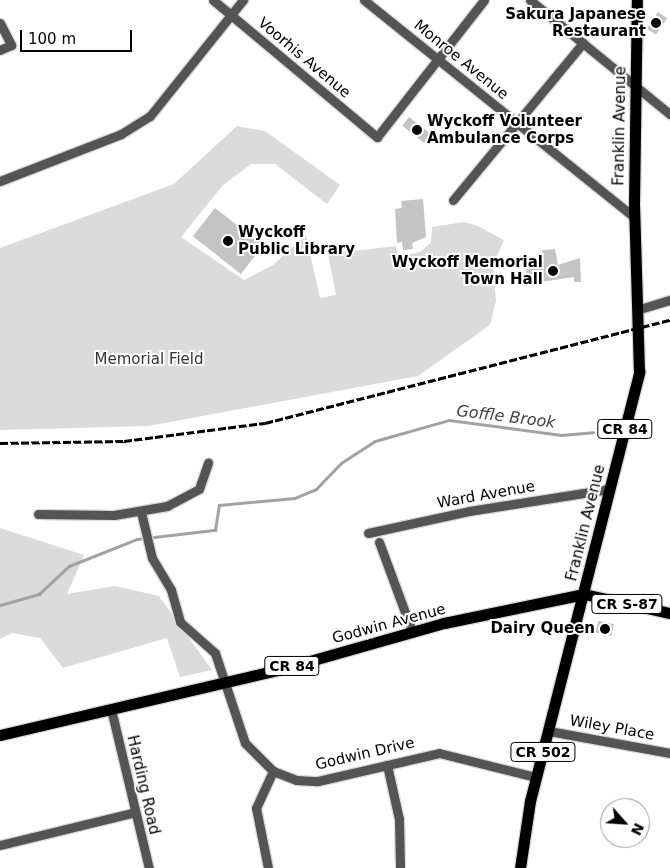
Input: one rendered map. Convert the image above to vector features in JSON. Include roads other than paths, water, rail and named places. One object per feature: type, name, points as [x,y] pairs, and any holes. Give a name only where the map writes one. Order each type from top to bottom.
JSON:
[{"type":"main road","name":"Franklin Avenue","points":[[520,868],[536,777],[639,372],[640,309],[634,217],[634,87],[637,0]]},
{"type":"main road","name":"Godwin Avenue","points":[[0,735],[225,682],[412,631],[584,594],[670,613]]},
{"type":"street","name":"Voorhis Avenue","points":[[213,0],[377,137],[438,59]]},
{"type":"street","points":[[0,181],[139,124],[160,106],[243,0]]},
{"type":"street","name":"Monroe Avenue","points":[[364,0],[634,217]]},
{"type":"street","points":[[438,59],[484,0]]},
{"type":"street","points":[[530,0],[634,87],[670,114]]},
{"type":"street","points":[[0,23],[10,45],[0,50]]},
{"type":"street","points":[[453,200],[582,43]]},
{"type":"street","points":[[640,309],[670,300]]},
{"type":"street","points":[[38,514],[141,512],[193,494],[203,483],[208,463]]},
{"type":"street","name":"Ward Avenue","points":[[368,533],[469,510],[609,489]]},
{"type":"street","name":"Godwin Drive","points":[[141,512],[152,558],[170,590],[180,622],[215,654],[245,743],[273,771],[296,780],[318,781],[439,753],[536,777]]},
{"type":"street","points":[[379,542],[412,631]]},
{"type":"street","name":"Harding Road","points":[[111,709],[149,868]]},
{"type":"street","name":"Wiley Place","points":[[549,731],[670,753]]},
{"type":"street","points":[[387,765],[399,819],[400,868]]},
{"type":"street","points":[[268,868],[256,808],[273,771]]},
{"type":"street","points":[[0,845],[135,812]]},
{"type":"waterway","name":"Goffle Brook","points":[[0,605],[39,594],[69,566],[137,539],[215,530],[219,505],[295,498],[316,489],[341,463],[375,441],[449,420],[561,435],[593,432]]},
{"type":"railway","points":[[0,443],[124,441],[265,423],[670,320]]},
{"type":"place","name":"Sakura Japanese Restaurant","points":[[656,23]]},
{"type":"place","name":"Wyckoff Volunteer Ambulance Corps","points":[[417,130]]},
{"type":"place","name":"Wyckoff Public Library","points":[[228,241]]},
{"type":"place","name":"Wyckoff Memorial Town Hall","points":[[553,271]]},
{"type":"place","name":"Dairy Queen","points":[[605,629]]},
{"type":"park label","name":"Memorial Field","points":[[149,360]]}]
